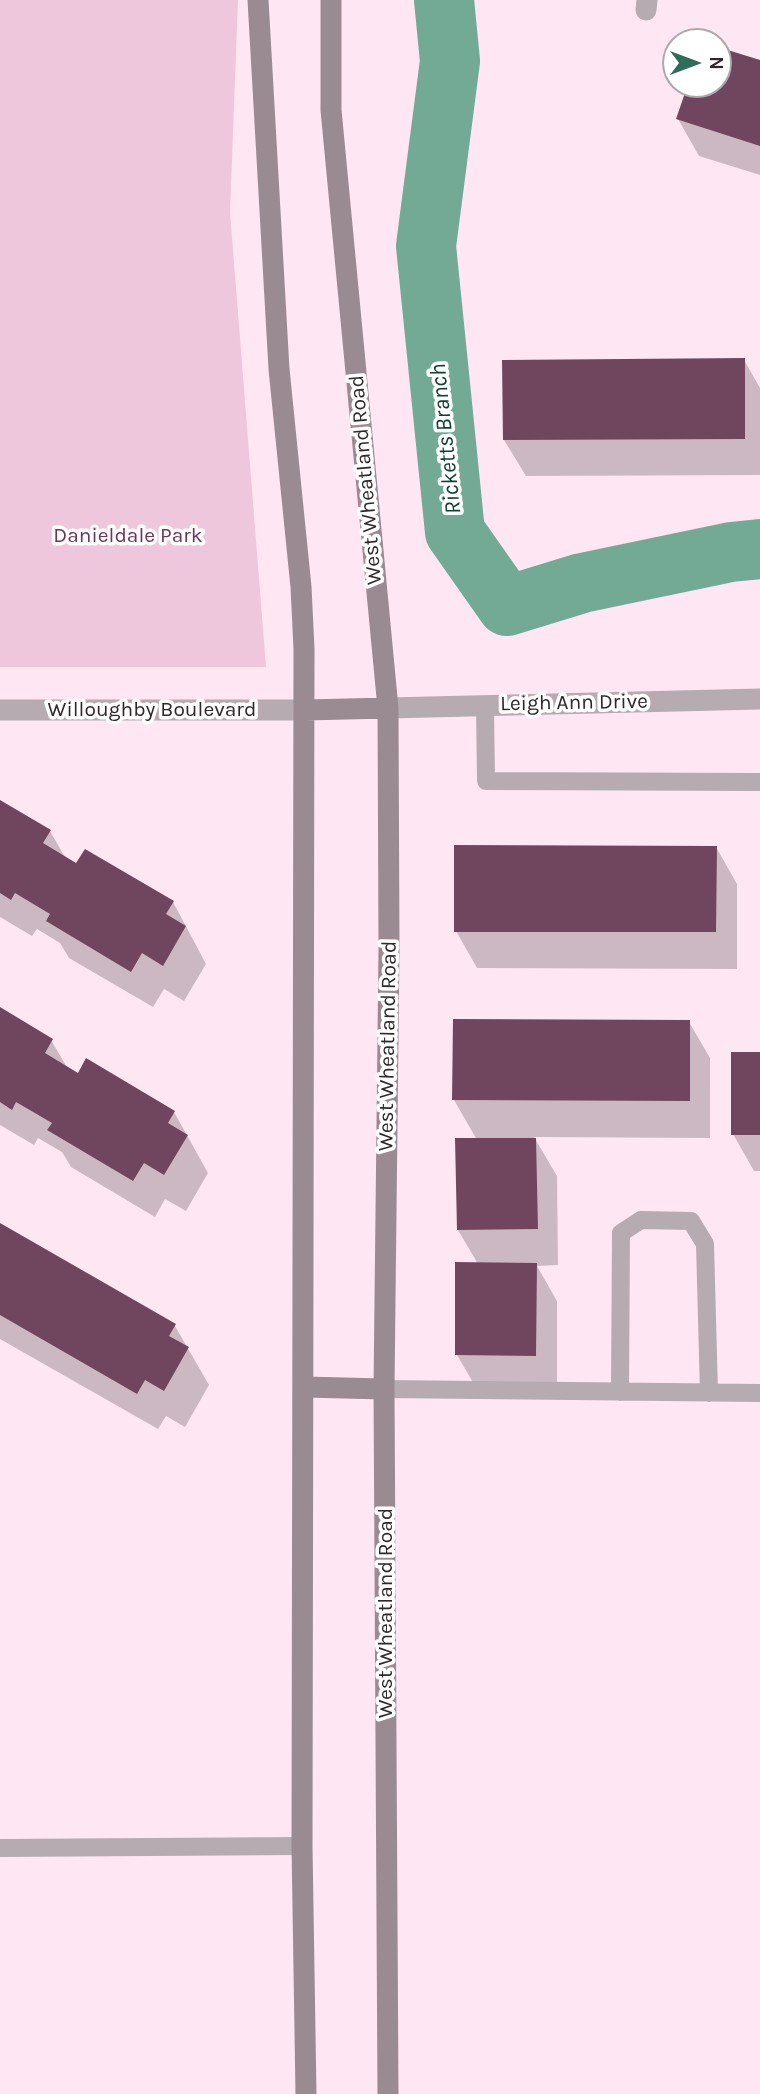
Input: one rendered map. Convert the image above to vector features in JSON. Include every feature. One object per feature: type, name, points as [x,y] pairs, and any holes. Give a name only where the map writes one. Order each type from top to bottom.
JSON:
[{"type":"main road","points":[[258,0],[279,369],[301,587],[305,710],[302,1846],[306,2094]]},
{"type":"main road","name":"West Wheatland Road","points":[[331,0],[331,110],[388,708],[389,948],[384,1389],[388,2094]]},
{"type":"main road","points":[[305,710],[388,708]]},
{"type":"main road","points":[[304,1387],[384,1389]]},
{"type":"street","name":"Leigh Ann Drive","points":[[388,708],[760,699]]},
{"type":"street","name":"Willoughby Boulevard","points":[[0,710],[305,710]]},
{"type":"lane","points":[[485,705],[486,781],[760,782]]},
{"type":"lane","points":[[620,1392],[621,1233],[641,1220],[691,1221],[705,1244],[709,1393]]},
{"type":"lane","points":[[384,1389],[760,1393]]},
{"type":"lane","points":[[0,1848],[302,1846]]},
{"type":"green space","name":"Danieldale Park","points":[[0,0],[238,0],[230,212],[266,667],[0,667]]},
{"type":"building","points":[[732,51],[760,60],[760,146],[676,119],[683,98],[732,98]]},
{"type":"building","points":[[745,358],[745,439],[503,440],[502,360]]},
{"type":"building","points":[[0,800],[51,830],[43,843],[76,863],[85,849],[174,901],[166,914],[186,926],[163,966],[142,953],[131,972],[46,921],[50,914],[15,893],[11,900],[0,893]]},
{"type":"building","points":[[454,845],[717,846],[716,932],[454,932]]},
{"type":"building","points":[[0,1007],[53,1039],[45,1053],[78,1073],[86,1058],[175,1111],[168,1123],[188,1135],[164,1175],[144,1163],[133,1181],[47,1130],[52,1123],[16,1102],[12,1110],[0,1102]]},
{"type":"building","points":[[453,1019],[690,1020],[690,1101],[452,1100]]},
{"type":"building","points":[[731,1052],[760,1052],[760,1135],[731,1135]]},
{"type":"building","points":[[455,1138],[536,1138],[538,1229],[457,1230]]},
{"type":"building","points":[[0,1223],[176,1324],[169,1336],[189,1347],[164,1391],[145,1380],[137,1394],[0,1315]]},
{"type":"building","points":[[455,1262],[537,1263],[536,1356],[455,1355]]},
{"type":"waterway","name":"Ricketts Branch","points":[[444,0],[450,61],[426,246],[455,532],[507,606],[582,583],[731,552],[760,549]]}]
